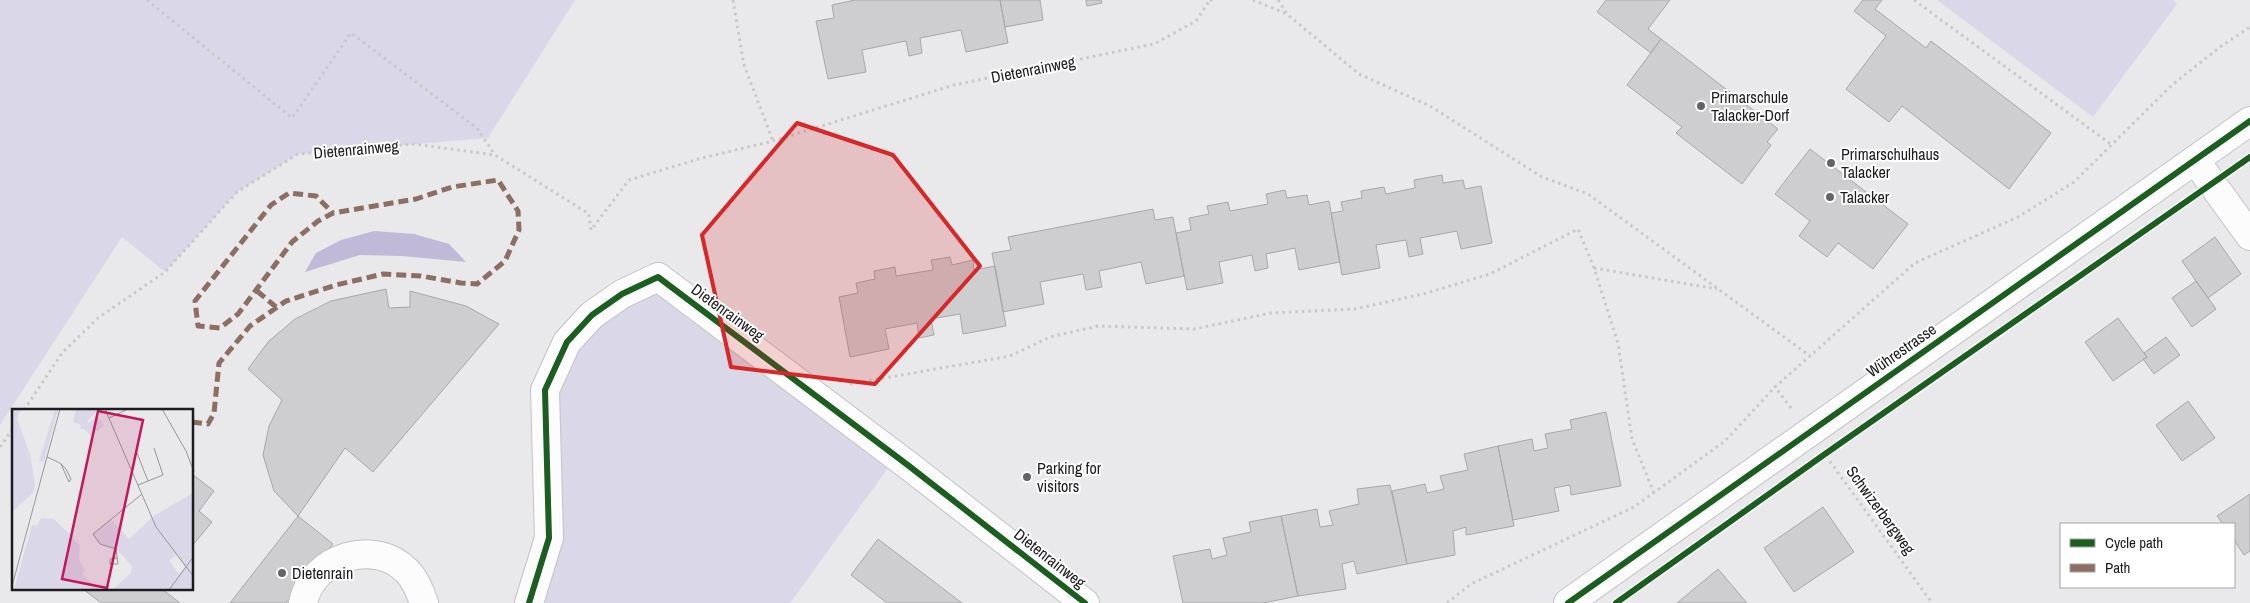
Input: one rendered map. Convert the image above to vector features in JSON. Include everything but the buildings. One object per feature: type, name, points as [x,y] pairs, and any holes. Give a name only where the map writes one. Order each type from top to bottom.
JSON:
[{"type":"street","name":"Wührestrasse","points":[[1568,603],[2250,121]]},
{"type":"street","points":[[2195,160],[2250,236]]},
{"type":"street","name":"Dietenrainweg","points":[[529,603],[549,538],[545,390],[567,342],[592,315],[622,294],[658,277],[810,391],[1085,603]]},
{"type":"street","points":[[303,603],[304,596],[314,578],[330,564],[349,556],[370,554],[390,560],[407,571],[419,588],[424,603]]},
{"type":"path","points":[[147,0],[292,118],[351,33],[477,128],[495,155]]},
{"type":"path","points":[[733,0],[744,65],[772,141]]},
{"type":"path","points":[[1210,0],[1216,0]]},
{"type":"path","points":[[1252,0],[1288,15]]},
{"type":"path","points":[[1278,0],[1288,15],[1359,74],[1430,106],[1542,177],[1588,194],[1810,356]]},
{"type":"path","points":[[1914,0],[2112,145]]},
{"type":"path","points":[[1446,603],[1471,584],[1634,507],[1654,493],[1725,441],[1775,387],[1915,263],[2018,217],[2074,182],[2172,85],[2220,47],[2250,27]]},
{"type":"path","points":[[810,391],[1010,356],[1050,337],[1098,326],[1194,329],[1271,313],[1355,309],[1423,294],[1490,274],[1578,229],[1594,268],[1618,343],[1632,439],[1654,493]]},
{"type":"path","points":[[1594,268],[1719,290]]},
{"type":"path","points":[[0,448],[12,430]]},
{"type":"highlighted area","points":[[797,123],[893,155],[980,266],[875,384],[731,367],[702,235]]},
{"type":"shaded area","points":[[0,0],[575,0],[488,138],[298,154],[237,192],[165,272],[122,237],[0,425]]},
{"type":"shaded area","points":[[1937,0],[2173,0],[2177,4],[2093,117]]},
{"type":"shaded area","points":[[374,231],[414,234],[449,244],[466,262],[402,256],[360,255],[305,272],[316,253],[341,240]]},
{"type":"shaded area","points":[[658,277],[896,457],[790,603],[529,603],[545,453],[567,342]]},
{"type":"marked path","points":[[194,422],[208,424],[214,413],[219,363],[250,326],[286,301],[336,285],[383,274],[421,276],[477,284],[505,261],[519,230],[518,211],[498,180],[452,187],[416,199],[333,213]]},
{"type":"marked path","points":[[289,193],[316,196],[333,213],[318,221],[292,242],[238,314],[220,328],[198,326],[195,301],[271,205],[289,193]]},
{"type":"marked path","points":[[257,291],[276,307]]},
{"type":"cycle path","points":[[1568,603],[2250,121]]},
{"type":"cycle path","points":[[1616,603],[1825,454],[2250,157]]},
{"type":"cycle path","points":[[529,603],[549,538],[545,390],[567,342],[592,315],[622,294],[658,277],[909,466],[1085,603]]},
{"type":"place","name":"Primarschule Talacker-Dorf","points":[[1701,106]]},
{"type":"place","name":"Primarschulhaus Talacker","points":[[1831,163]]},
{"type":"place","name":"Talacker","points":[[1830,197]]},
{"type":"place","name":"Parking for visitors","points":[[1027,477]]},
{"type":"place","name":"Dietenrain","points":[[282,573]]}]
